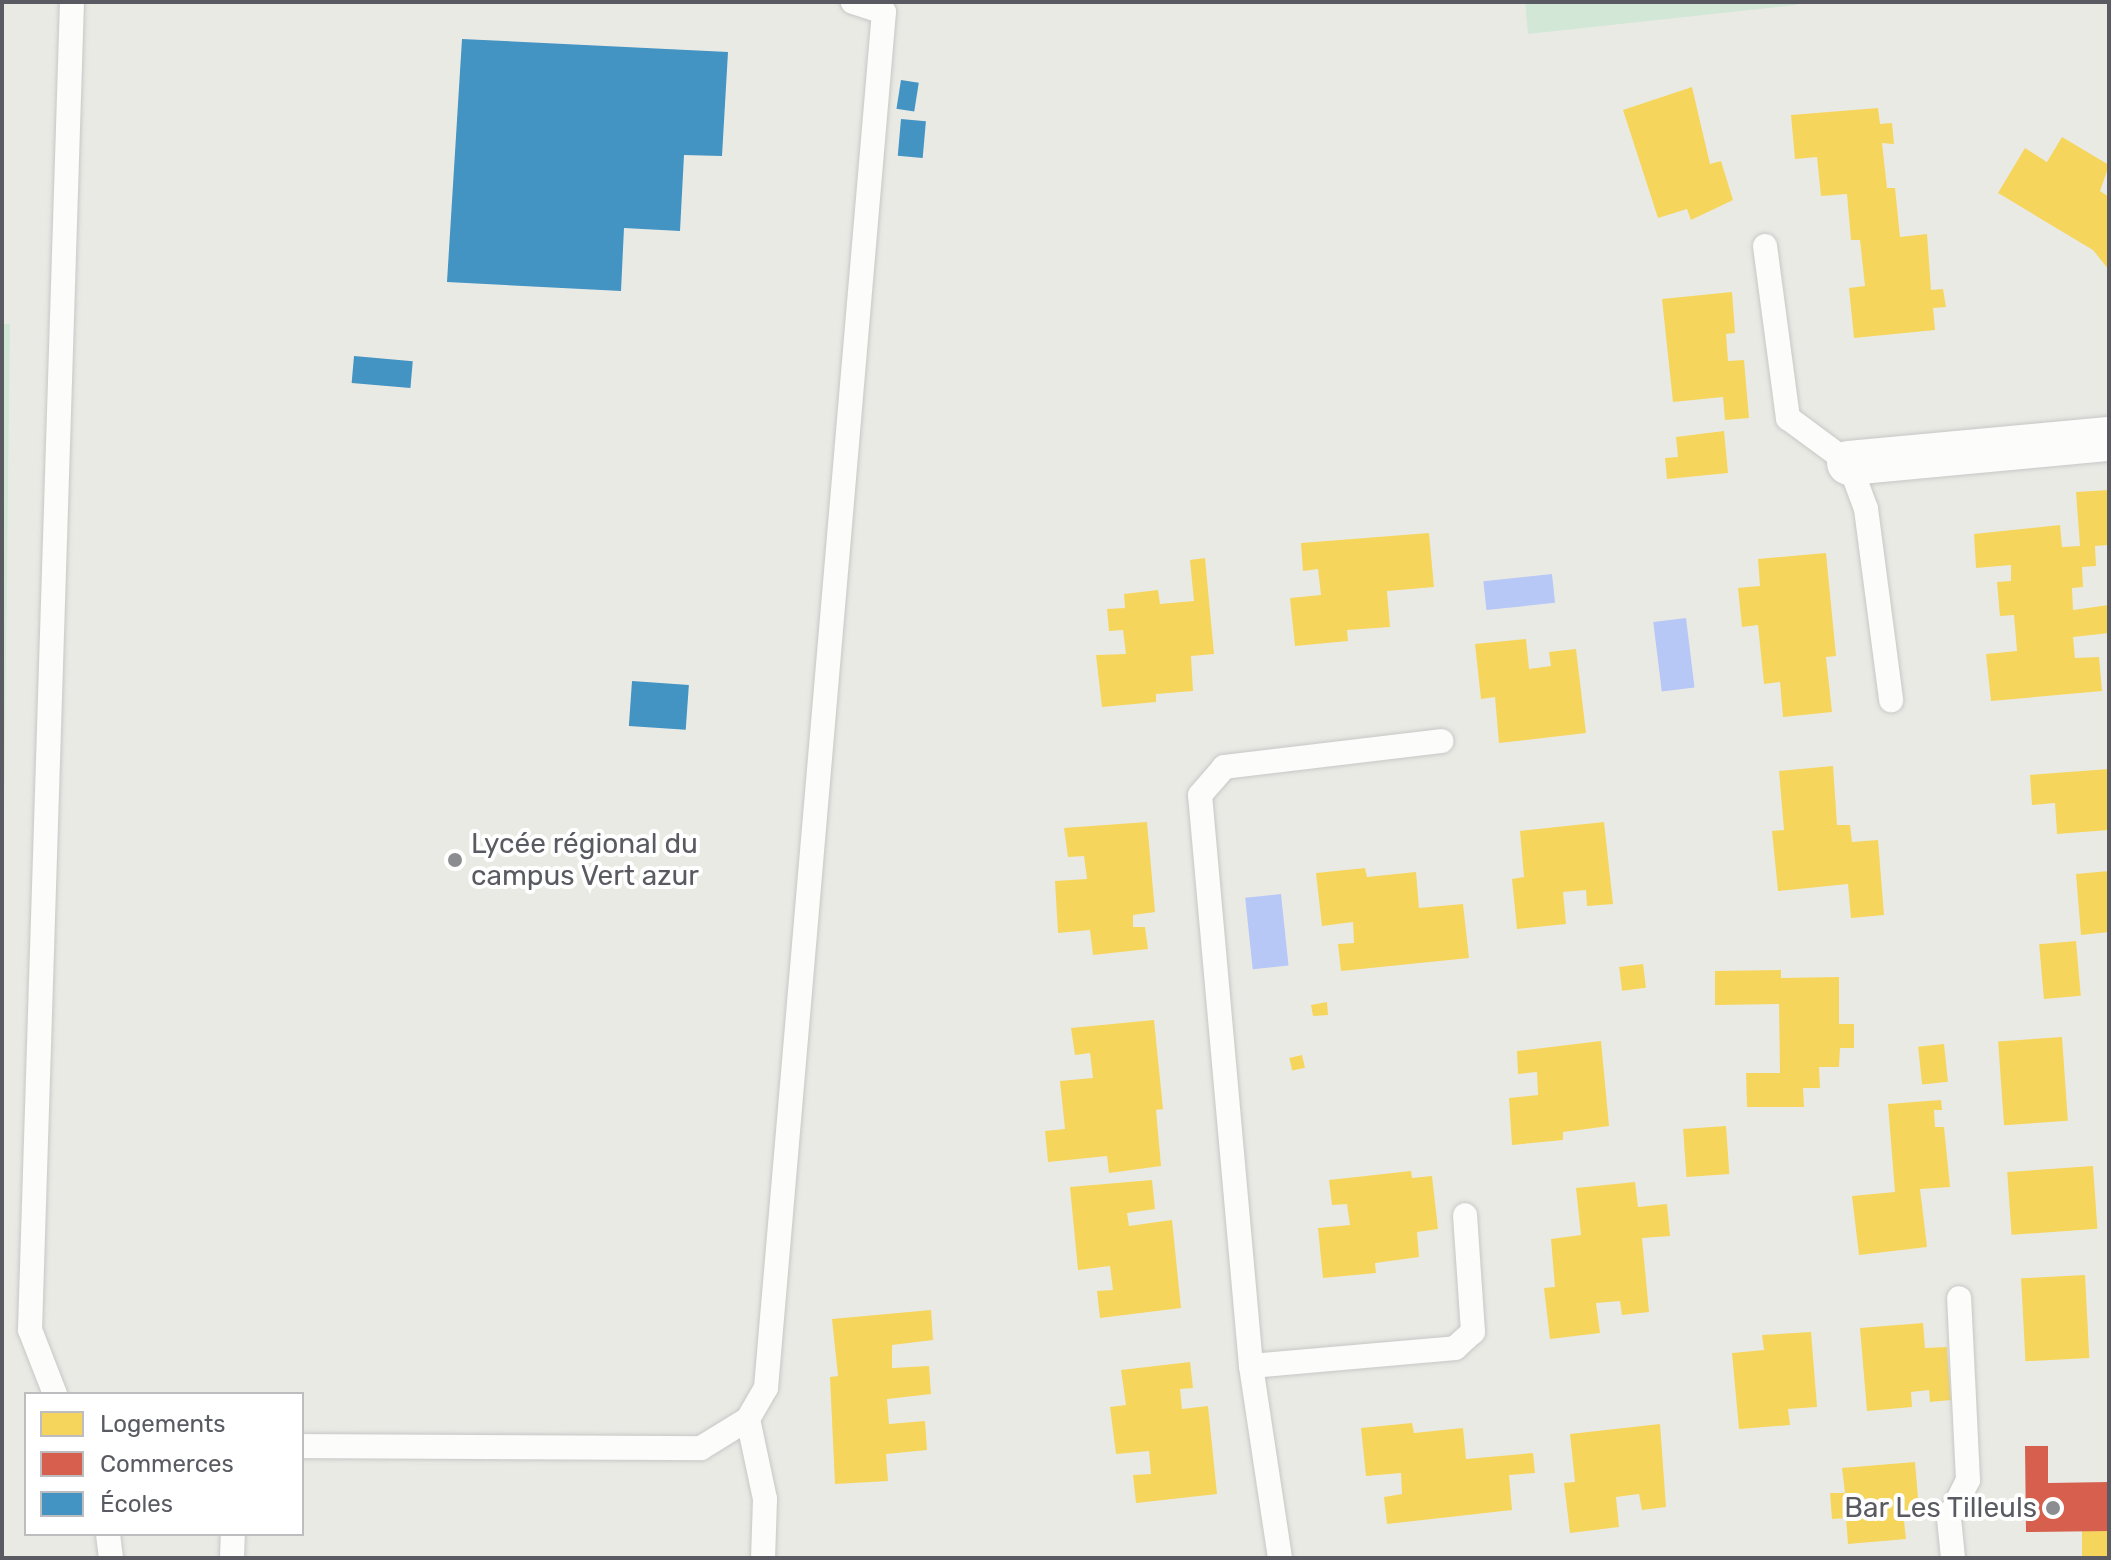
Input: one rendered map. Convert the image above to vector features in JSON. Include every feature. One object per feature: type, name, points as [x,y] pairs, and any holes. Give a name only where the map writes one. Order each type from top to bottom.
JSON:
[{"type":"street","points":[[1849,463],[2109,439]]},
{"type":"lane","points":[[54,1392],[30,1330],[72,2]]},
{"type":"lane","points":[[304,1446],[701,1448],[748,1419],[766,1388],[884,12],[853,2]]},
{"type":"lane","points":[[1765,246],[1788,418],[1849,463],[1866,509],[1891,700]]},
{"type":"lane","points":[[1280,1558],[1251,1366],[1200,795],[1224,767],[1441,741]]},
{"type":"lane","points":[[1251,1366],[1455,1348],[1473,1332],[1465,1215]]},
{"type":"lane","points":[[1953,1558],[1949,1518],[1968,1480],[1959,1298]]},
{"type":"lane","points":[[748,1419],[765,1499],[763,1558]]},
{"type":"lane","points":[[108,1536],[111,1558]]},
{"type":"lane","points":[[232,1558],[233,1536]]},
{"type":"green space","points":[[1525,2],[1796,2],[1796,5],[1528,34]]},
{"type":"green space","points":[[2,324],[10,324],[4,816],[2,816]]},
{"type":"water","points":[[1552,574],[1555,603],[1486,610],[1483,581]]},
{"type":"water","points":[[1686,618],[1695,687],[1662,691],[1653,622]]},
{"type":"water","points":[[1281,894],[1289,966],[1253,969],[1245,898]]},
{"type":"building: Logements","points":[[1692,87],[1710,164],[1721,161],[1733,200],[1691,220],[1687,209],[1658,218],[1623,110]]},
{"type":"building: Logements","points":[[1878,108],[1880,124],[1892,123],[1894,144],[1882,143],[1887,188],[1895,188],[1900,237],[1927,234],[1931,290],[1943,289],[1946,307],[1933,308],[1935,330],[1854,338],[1849,288],[1865,286],[1860,240],[1851,240],[1847,194],[1821,196],[1817,157],[1795,159],[1791,115]]},
{"type":"building: Logements","points":[[2062,137],[2109,165],[2100,191],[2109,197],[2109,270],[2093,250],[1998,193],[2025,148],[2047,162]]},
{"type":"building: Logements","points":[[1732,292],[1735,333],[1726,334],[1728,361],[1744,360],[1749,418],[1725,420],[1723,397],[1673,402],[1662,299]]},
{"type":"building: Logements","points":[[1724,431],[1728,473],[1667,479],[1665,458],[1678,457],[1676,437]]},
{"type":"building: Logements","points":[[2109,490],[2109,545],[2095,546],[2096,566],[2082,567],[2083,587],[2072,588],[2073,610],[2109,605],[2109,633],[2073,637],[2075,658],[2099,657],[2102,691],[1991,701],[1986,654],[2017,651],[2014,615],[2000,616],[1997,582],[2011,581],[2011,565],[1976,568],[1974,534],[2060,525],[2062,547],[2080,546],[2076,492]]},
{"type":"building: Logements","points":[[1429,533],[1434,587],[1387,591],[1390,627],[1347,630],[1348,641],[1295,646],[1290,598],[1321,595],[1318,569],[1303,571],[1301,543]]},
{"type":"building: Logements","points":[[1826,553],[1836,656],[1826,657],[1832,712],[1783,717],[1780,682],[1764,684],[1758,625],[1742,627],[1738,588],[1760,586],[1758,559]]},
{"type":"building: Logements","points":[[1205,558],[1214,654],[1191,656],[1193,691],[1156,694],[1156,702],[1102,707],[1096,655],[1126,654],[1123,630],[1109,631],[1107,609],[1125,608],[1124,594],[1158,590],[1160,604],[1194,601],[1190,560]]},
{"type":"building: Logements","points":[[1526,639],[1529,669],[1551,666],[1549,652],[1576,649],[1586,733],[1499,743],[1495,697],[1481,699],[1475,644]]},
{"type":"building: Logements","points":[[1833,766],[1837,825],[1850,825],[1852,842],[1878,840],[1884,915],[1851,918],[1848,884],[1778,891],[1772,831],[1784,830],[1779,771]]},
{"type":"building: Logements","points":[[2109,769],[2109,830],[2057,834],[2055,803],[2032,805],[2030,775]]},
{"type":"building: Logements","points":[[1147,822],[1155,912],[1133,915],[1133,927],[1145,927],[1148,949],[1093,955],[1090,930],[1058,933],[1055,881],[1087,879],[1084,856],[1068,857],[1064,828]]},
{"type":"building: Logements","points":[[1604,822],[1613,904],[1587,906],[1586,890],[1563,892],[1566,924],[1517,929],[1512,879],[1524,877],[1520,831]]},
{"type":"building: Logements","points":[[1365,868],[1367,877],[1416,872],[1419,908],[1463,904],[1469,958],[1341,971],[1338,944],[1354,943],[1353,922],[1322,926],[1316,873]]},
{"type":"building: Logements","points":[[2109,871],[2109,932],[2081,935],[2076,874]]},
{"type":"building: Logements","points":[[2076,941],[2081,996],[2044,999],[2039,944]]},
{"type":"building: Logements","points":[[1643,964],[1646,988],[1622,991],[1619,967]]},
{"type":"building: Logements","points":[[1781,970],[1781,978],[1839,977],[1839,1024],[1854,1024],[1854,1048],[1840,1048],[1839,1067],[1819,1067],[1820,1088],[1803,1088],[1804,1107],[1747,1107],[1746,1073],[1780,1073],[1779,1004],[1715,1005],[1715,971]]},
{"type":"building: Logements","points":[[1327,1002],[1328,1015],[1313,1016],[1311,1005]]},
{"type":"building: Logements","points":[[1154,1020],[1163,1109],[1156,1110],[1161,1166],[1109,1173],[1107,1156],[1048,1162],[1045,1131],[1065,1129],[1060,1081],[1093,1078],[1090,1053],[1075,1055],[1071,1028]]},
{"type":"building: Logements","points":[[2062,1037],[2068,1121],[2004,1125],[1998,1041]]},
{"type":"building: Logements","points":[[1601,1041],[1609,1126],[1563,1132],[1563,1140],[1512,1145],[1509,1098],[1538,1095],[1537,1072],[1518,1074],[1517,1051]]},
{"type":"building: Logements","points":[[1944,1044],[1948,1082],[1922,1085],[1918,1047]]},
{"type":"building: Logements","points":[[1302,1055],[1305,1068],[1292,1071],[1289,1058]]},
{"type":"building: Logements","points":[[1941,1100],[1942,1110],[1934,1110],[1935,1127],[1944,1127],[1950,1187],[1920,1189],[1927,1247],[1859,1255],[1852,1196],[1895,1192],[1888,1104]]},
{"type":"building: Logements","points":[[1726,1126],[1729,1174],[1686,1177],[1683,1129]]},
{"type":"building: Logements","points":[[2093,1166],[2097,1229],[2012,1235],[2007,1172]]},
{"type":"building: Logements","points":[[1411,1171],[1412,1178],[1432,1176],[1438,1229],[1417,1232],[1419,1257],[1375,1263],[1376,1273],[1323,1278],[1318,1228],[1350,1225],[1347,1204],[1332,1205],[1329,1180]]},
{"type":"building: Logements","points":[[1152,1180],[1155,1209],[1127,1213],[1129,1226],[1172,1220],[1181,1308],[1100,1318],[1097,1291],[1113,1290],[1110,1266],[1078,1270],[1070,1187]]},
{"type":"building: Logements","points":[[1635,1182],[1638,1207],[1667,1204],[1670,1236],[1642,1238],[1649,1312],[1622,1315],[1620,1301],[1596,1303],[1600,1333],[1550,1339],[1544,1288],[1555,1287],[1551,1239],[1581,1235],[1576,1188]]},
{"type":"building: Logements","points":[[2085,1275],[2089,1358],[2025,1361],[2021,1278]]},
{"type":"building: Logements","points":[[931,1310],[933,1340],[892,1345],[892,1368],[929,1366],[931,1394],[887,1399],[889,1424],[925,1421],[927,1450],[886,1454],[888,1481],[835,1484],[830,1377],[838,1376],[832,1319]]},
{"type":"building: Logements","points":[[1923,1323],[1925,1348],[1947,1347],[1951,1400],[1930,1402],[1929,1390],[1911,1392],[1912,1407],[1867,1411],[1860,1328]]},
{"type":"building: Logements","points":[[1811,1332],[1817,1407],[1788,1409],[1790,1425],[1739,1429],[1732,1353],[1764,1350],[1762,1335]]},
{"type":"building: Logements","points":[[1190,1362],[1193,1388],[1180,1389],[1182,1409],[1208,1406],[1217,1494],[1136,1503],[1133,1475],[1151,1474],[1149,1451],[1116,1454],[1110,1407],[1126,1405],[1121,1370]]},
{"type":"building: Logements","points":[[1412,1423],[1414,1433],[1463,1428],[1466,1459],[1533,1453],[1535,1473],[1509,1475],[1512,1510],[1387,1524],[1384,1497],[1402,1494],[1401,1473],[1366,1476],[1361,1428]]},
{"type":"building: Logements","points":[[1660,1424],[1666,1507],[1642,1510],[1639,1494],[1616,1497],[1619,1527],[1570,1533],[1564,1483],[1575,1482],[1570,1434]]},
{"type":"building: Logements","points":[[1915,1462],[1919,1510],[1903,1511],[1906,1539],[1848,1544],[1846,1518],[1832,1519],[1830,1493],[1845,1493],[1842,1468]]},
{"type":"building: Logements","points":[[2082,1531],[2109,1531],[2109,1558],[2082,1558]]},
{"type":"building: Commerces","points":[[2025,1446],[2048,1446],[2048,1483],[2109,1482],[2109,1531],[2026,1532]]},
{"type":"building: Écoles","points":[[462,39],[728,52],[722,156],[684,155],[680,231],[624,228],[621,291],[447,282]]},
{"type":"building: Écoles","points":[[901,80],[919,83],[914,111],[896,109]]},
{"type":"building: Écoles","points":[[901,119],[926,121],[923,158],[898,156]]},
{"type":"building: Écoles","points":[[354,356],[413,361],[410,388],[352,383]]},
{"type":"building: Écoles","points":[[632,681],[689,685],[686,730],[629,726]]},
{"type":"place","name":"Lycée régional du campus Vert azur","points":[[455,860]]},
{"type":"place","name":"Bar Les Tilleuls","points":[[2053,1508]]}]
